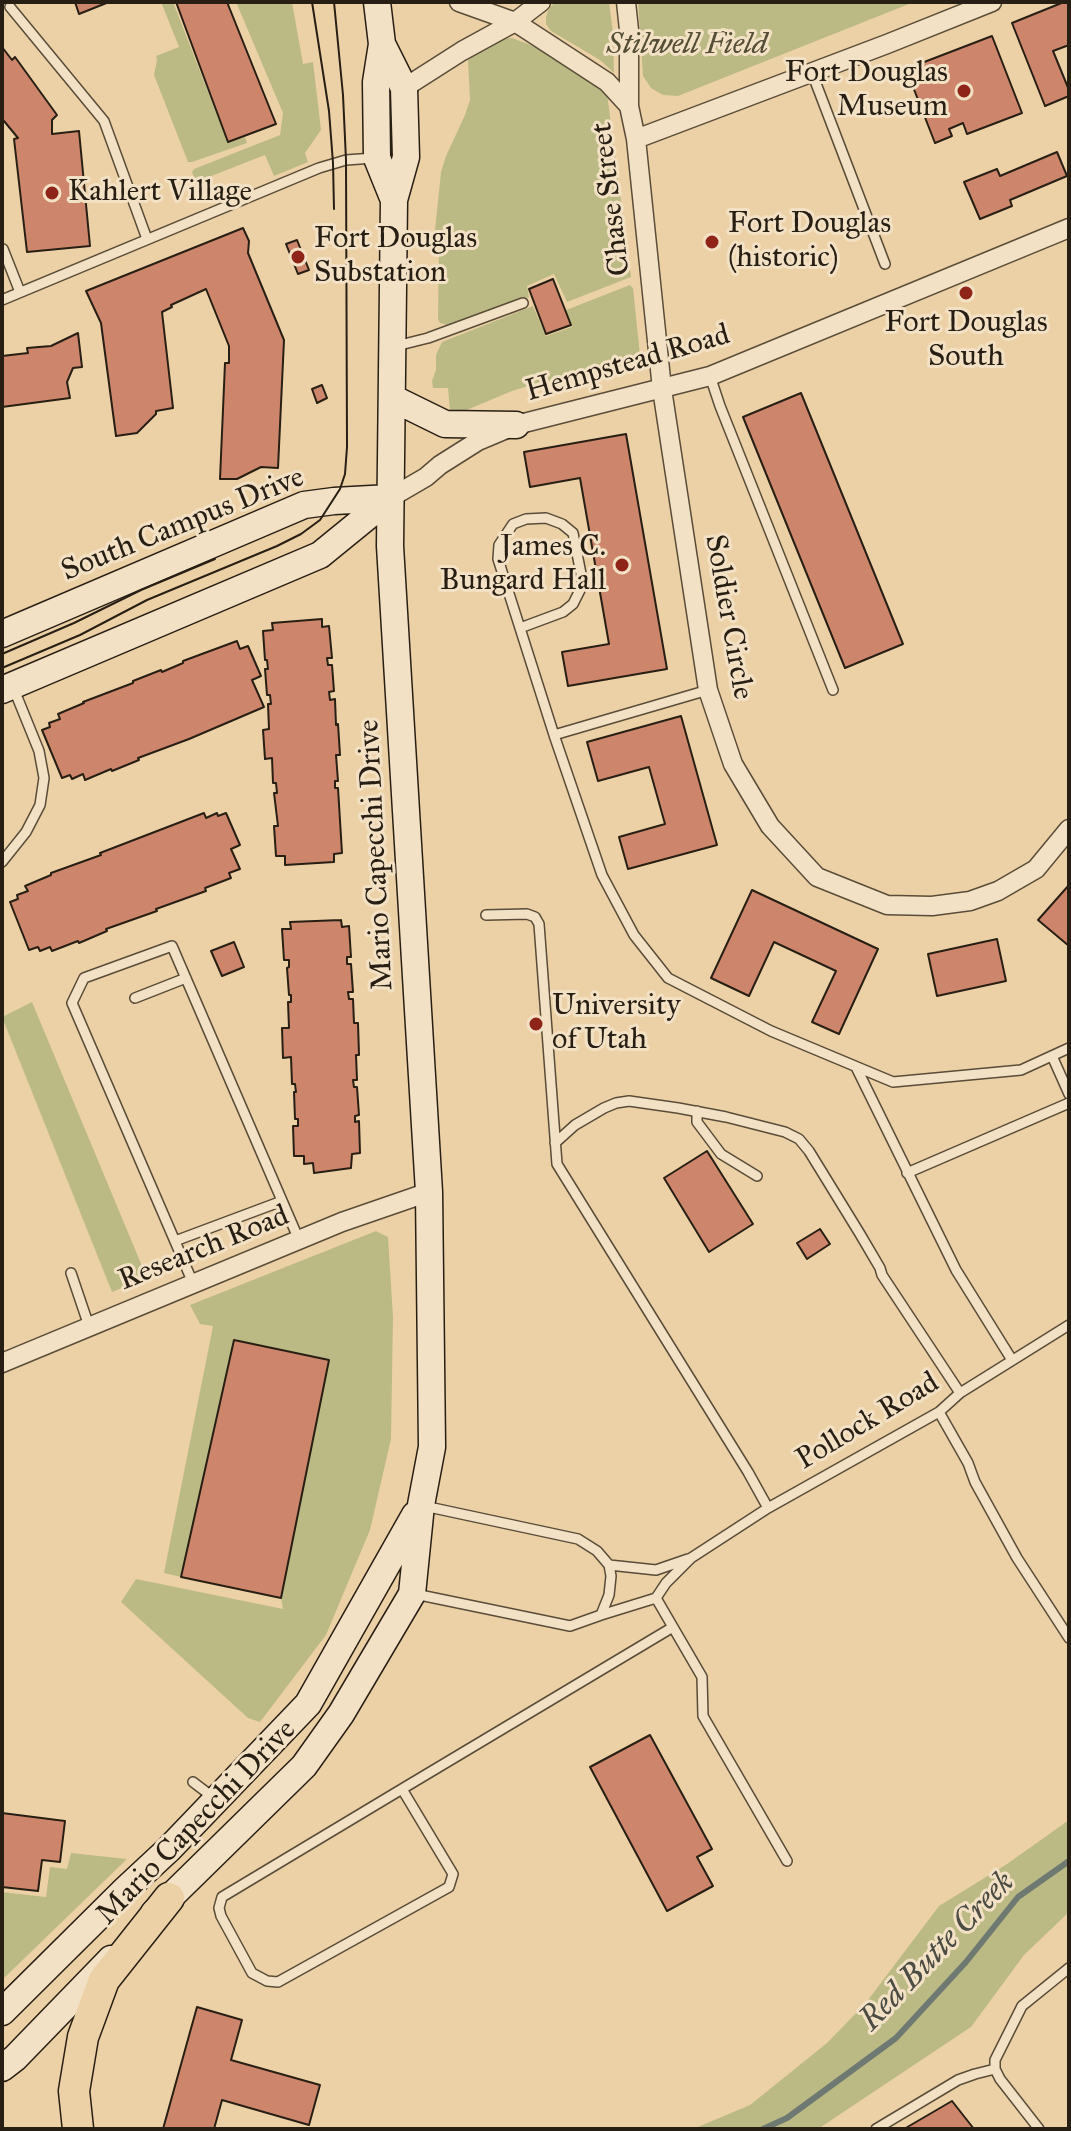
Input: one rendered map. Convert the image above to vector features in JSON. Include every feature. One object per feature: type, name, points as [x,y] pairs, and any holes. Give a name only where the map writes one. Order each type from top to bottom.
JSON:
[{"type":"main road","name":"Mario Capecchi Drive","points":[[377,2],[382,44],[376,82],[377,158],[394,200]]},
{"type":"main road","name":"Mario Capecchi Drive","points":[[2,2068],[304,1766],[341,1714],[412,1594],[421,1505],[432,1447],[429,1192],[390,546],[394,200],[406,157],[404,88],[382,44]]},
{"type":"main road","points":[[392,398],[445,424],[516,425]]},
{"type":"main road","points":[[7,688],[320,555],[390,498]]},
{"type":"main road","name":"South Campus Drive","points":[[2,634],[304,505],[390,498]]},
{"type":"main road","name":"Mario Capecchi Drive","points":[[2,2012],[217,1800],[308,1704],[421,1505]]},
{"type":"main road","points":[[78,2129],[74,2091],[83,2037],[104,1980],[169,1898]]},
{"type":"street","points":[[459,2],[515,22],[607,82],[629,106]]},
{"type":"street","points":[[404,88],[515,22],[541,2]]},
{"type":"street","name":"Chase Street","points":[[626,2],[629,106],[636,139],[662,389]]},
{"type":"street","points":[[636,139],[992,2]]},
{"type":"street","name":"Hempstead Road","points":[[390,498],[478,441],[516,425],[710,376],[1069,228]]},
{"type":"street","name":"Soldier Circle","points":[[662,389],[708,690],[733,764],[770,826],[817,877],[887,905],[932,906],[970,901],[998,891],[1036,869],[1069,829]]},
{"type":"street","name":"Research Road","points":[[2,1363],[299,1240],[429,1192]]},
{"type":"lane","points":[[515,22],[519,2]]},
{"type":"lane","points":[[10,7],[104,121],[147,239]]},
{"type":"lane","points":[[812,73],[885,264]]},
{"type":"lane","points":[[2,300],[319,168],[346,160],[377,158]]},
{"type":"lane","points":[[2,250],[20,292]]},
{"type":"lane","points":[[393,347],[428,338],[523,303]]},
{"type":"lane","points":[[710,376],[833,690]]},
{"type":"lane","points":[[520,628],[563,612],[573,604],[583,584],[573,533],[562,524],[546,518],[526,519],[513,524],[499,545],[498,559],[554,735],[602,875],[634,935],[668,978],[771,1031],[893,1082],[1021,1070],[1069,1048]]},
{"type":"lane","points":[[2,862],[26,832],[40,805],[44,778],[39,751],[7,688]]},
{"type":"lane","points":[[554,735],[708,690]]},
{"type":"lane","points":[[486,915],[527,914],[535,917],[539,924],[557,1164],[768,1508]]},
{"type":"lane","points":[[193,1283],[72,1003],[84,978],[172,946],[299,1240]]},
{"type":"lane","points":[[135,998],[186,978]]},
{"type":"lane","points":[[1052,1056],[1069,1094]]},
{"type":"lane","points":[[855,1066],[956,1270],[1012,1360]]},
{"type":"lane","points":[[555,1143],[575,1125],[616,1103],[642,1102],[697,1111],[785,1132],[799,1139],[867,1245],[882,1275],[960,1393]]},
{"type":"lane","points":[[907,1173],[1069,1103]]},
{"type":"lane","points":[[697,1111],[697,1122],[721,1154],[757,1176]]},
{"type":"lane","points":[[175,1241],[282,1201]]},
{"type":"lane","points":[[71,1273],[89,1326]]},
{"type":"lane","name":"Pollock Road","points":[[691,1558],[768,1508],[939,1412],[960,1393],[1069,1325]]},
{"type":"lane","points":[[939,1412],[1017,1558],[1069,1638]]},
{"type":"lane","points":[[421,1505],[578,1539],[597,1551],[609,1565],[609,1595],[601,1615]]},
{"type":"lane","points":[[609,1565],[656,1570],[691,1558]]},
{"type":"lane","points":[[412,1594],[570,1626],[656,1598],[691,1558]]},
{"type":"lane","points":[[656,1598],[702,1677],[703,1716],[787,1861]]},
{"type":"lane","points":[[402,1789],[453,1874],[449,1887],[278,1982],[267,1981],[252,1973],[221,1916],[219,1908],[222,1897],[402,1789],[673,1627]]},
{"type":"lane","points":[[193,1782],[217,1800]]},
{"type":"lane","points":[[1039,2129],[995,2069],[995,2060],[1022,2006],[1069,1968]]},
{"type":"lane","points":[[876,2129],[958,2080],[995,2069]]},
{"type":"green space","points":[[161,2],[173,2],[228,143],[245,137],[247,143],[188,162],[154,75],[156,56],[179,47]]},
{"type":"green space","points":[[236,2],[292,2],[303,64],[313,62],[321,130],[305,153],[308,162],[274,176],[265,155],[196,182],[192,172],[194,169],[280,135],[283,113]]},
{"type":"green space","points":[[556,2],[609,2],[614,73],[600,60],[551,31],[546,17],[549,8]]},
{"type":"green space","name":"Stilwell Field","points":[[638,2],[914,2],[678,96],[663,95],[651,88],[643,76]]},
{"type":"green space","points":[[512,38],[574,66],[607,93],[631,277],[567,302],[554,274],[527,286],[529,297],[447,325],[438,319],[439,237],[435,230],[441,172],[470,100],[468,60],[500,39]]},
{"type":"green space","points":[[630,285],[633,288],[640,355],[633,365],[541,382],[462,412],[450,411],[448,388],[433,388],[436,355],[442,342],[533,306],[546,336],[572,327],[566,310]]},
{"type":"green space","points":[[32,1002],[147,1278],[112,1292],[2,1017]]},
{"type":"green space","points":[[376,1231],[388,1237],[393,1317],[391,1439],[370,1530],[326,1635],[260,1722],[248,1718],[121,1602],[136,1579],[283,1609],[281,1598],[329,1360],[234,1340],[181,1577],[164,1573],[213,1326],[200,1324],[190,1305]]},
{"type":"green space","points":[[1069,1820],[1069,1912],[1024,1955],[971,2027],[818,2129],[693,2129],[750,2105],[827,2043],[865,2004],[939,1906],[1007,1864]]},
{"type":"green space","points":[[71,1853],[127,1859],[2,1980],[2,1892],[46,1897],[50,1867],[67,1869]]},
{"type":"building","points":[[75,2],[109,2],[79,14]]},
{"type":"building","points":[[176,2],[227,2],[276,124],[228,142]]},
{"type":"building","points":[[1069,2],[1069,45],[1053,51],[1069,96],[1045,106],[1012,23]]},
{"type":"building","name":"Fort Douglas Museum","points":[[992,36],[1022,113],[967,134],[963,123],[949,129],[952,136],[935,143],[906,69]]},
{"type":"building","name":"Kahlert Village","points":[[2,47],[12,60],[15,57],[57,115],[52,120],[52,134],[79,131],[90,246],[27,252],[14,139],[18,138],[4,121],[2,123]]},
{"type":"building","points":[[1057,152],[1067,176],[1010,200],[1012,206],[980,219],[964,182],[997,169],[1000,176]]},
{"type":"building","points":[[243,228],[249,241],[248,253],[284,340],[278,468],[261,467],[237,479],[220,479],[225,363],[229,363],[229,346],[206,289],[162,312],[173,408],[156,411],[137,433],[116,436],[101,323],[86,291]]},
{"type":"building","name":"Fort Douglas Substation","points":[[297,240],[309,270],[298,274],[286,244]]},
{"type":"building","points":[[553,279],[571,325],[546,334],[529,289]]},
{"type":"building","points":[[78,333],[82,367],[73,368],[67,382],[70,398],[2,407],[2,356],[28,353],[27,348],[51,346]]},
{"type":"building","points":[[322,385],[327,398],[317,403],[312,389]]},
{"type":"building","points":[[801,393],[903,644],[845,668],[743,417]]},
{"type":"building","name":"James C. Bungard Hall","points":[[626,434],[667,669],[568,686],[562,652],[609,644],[580,478],[530,487],[524,452]]},
{"type":"building","points":[[322,619],[322,627],[329,626],[332,658],[327,658],[328,665],[332,665],[334,691],[329,692],[330,700],[335,699],[338,724],[340,755],[336,755],[338,781],[335,781],[335,788],[338,788],[342,853],[334,854],[334,862],[285,865],[285,856],[276,856],[276,783],[273,783],[272,758],[265,759],[263,730],[269,729],[268,704],[271,704],[270,695],[267,695],[265,669],[268,669],[263,631],[273,630],[272,623]]},
{"type":"building","points":[[237,641],[240,649],[248,646],[261,676],[252,680],[264,707],[112,771],[85,780],[83,774],[72,779],[70,775],[62,778],[42,730],[60,719],[58,714]]},
{"type":"building","points":[[681,716],[717,845],[628,869],[619,837],[665,824],[649,767],[598,781],[587,742]]},
{"type":"building","points":[[204,813],[206,818],[226,813],[240,845],[231,849],[240,869],[229,873],[231,878],[79,943],[52,951],[50,947],[40,951],[38,947],[29,950],[10,902],[28,891],[25,886]]},
{"type":"building","points":[[1069,885],[1069,946],[1038,920]]},
{"type":"building","points":[[752,890],[878,949],[839,1034],[812,1022],[836,971],[774,942],[749,996],[711,978]]},
{"type":"building","points":[[341,920],[342,927],[349,926],[351,957],[347,957],[347,964],[351,964],[353,992],[348,992],[349,999],[353,999],[354,1023],[358,1023],[357,1080],[353,1080],[354,1087],[357,1087],[359,1115],[355,1116],[355,1122],[359,1121],[360,1153],[352,1154],[351,1168],[314,1173],[313,1163],[304,1164],[304,1156],[294,1156],[293,1126],[298,1126],[298,1119],[295,1119],[296,1092],[295,1084],[292,1084],[291,1057],[283,1058],[282,1028],[289,1028],[288,1002],[291,1002],[291,995],[287,968],[289,960],[284,960],[282,929],[291,929],[290,922]]},
{"type":"building","points":[[997,939],[1006,981],[937,996],[928,954]]},
{"type":"building","points":[[234,942],[244,967],[222,976],[211,951]]},
{"type":"building","points":[[707,1151],[753,1224],[709,1252],[664,1178]]},
{"type":"building","points":[[820,1229],[830,1244],[807,1259],[797,1243]]},
{"type":"building","points":[[234,1340],[329,1360],[281,1598],[181,1577]]},
{"type":"building","points":[[650,1735],[712,1849],[697,1857],[713,1886],[667,1911],[590,1767]]},
{"type":"building","points":[[2,1813],[65,1821],[60,1862],[42,1860],[38,1891],[2,1887]]},
{"type":"building","points":[[197,2007],[242,2020],[231,2060],[320,2085],[309,2125],[222,2100],[214,2129],[163,2129]]},
{"type":"building","points":[[952,2101],[974,2129],[904,2129]]},
{"type":"waterway","name":"Red Butte Creek","points":[[763,2129],[787,2118],[896,2038],[966,1962],[1018,1897],[1069,1861]]},
{"type":"tram line","points":[[312,2],[329,111],[334,209]]},
{"type":"tram line","points":[[2,668],[80,635],[147,600],[301,534],[320,520],[340,489],[345,474],[347,447],[346,160],[334,2]]},
{"type":"tram line","points":[[2,654],[215,559]]},
{"type":"place","name":"Fort Douglas Museum","points":[[964,91]]},
{"type":"place","name":"Kahlert Village","points":[[52,193]]},
{"type":"place","name":"Fort Douglas (historic)","points":[[712,242]]},
{"type":"place","name":"Fort Douglas Substation","points":[[298,257]]},
{"type":"place","name":"Fort Douglas South","points":[[966,293]]},
{"type":"place","name":"James C. Bungard Hall","points":[[622,565]]},
{"type":"place","name":"University of Utah","points":[[536,1024]]}]
